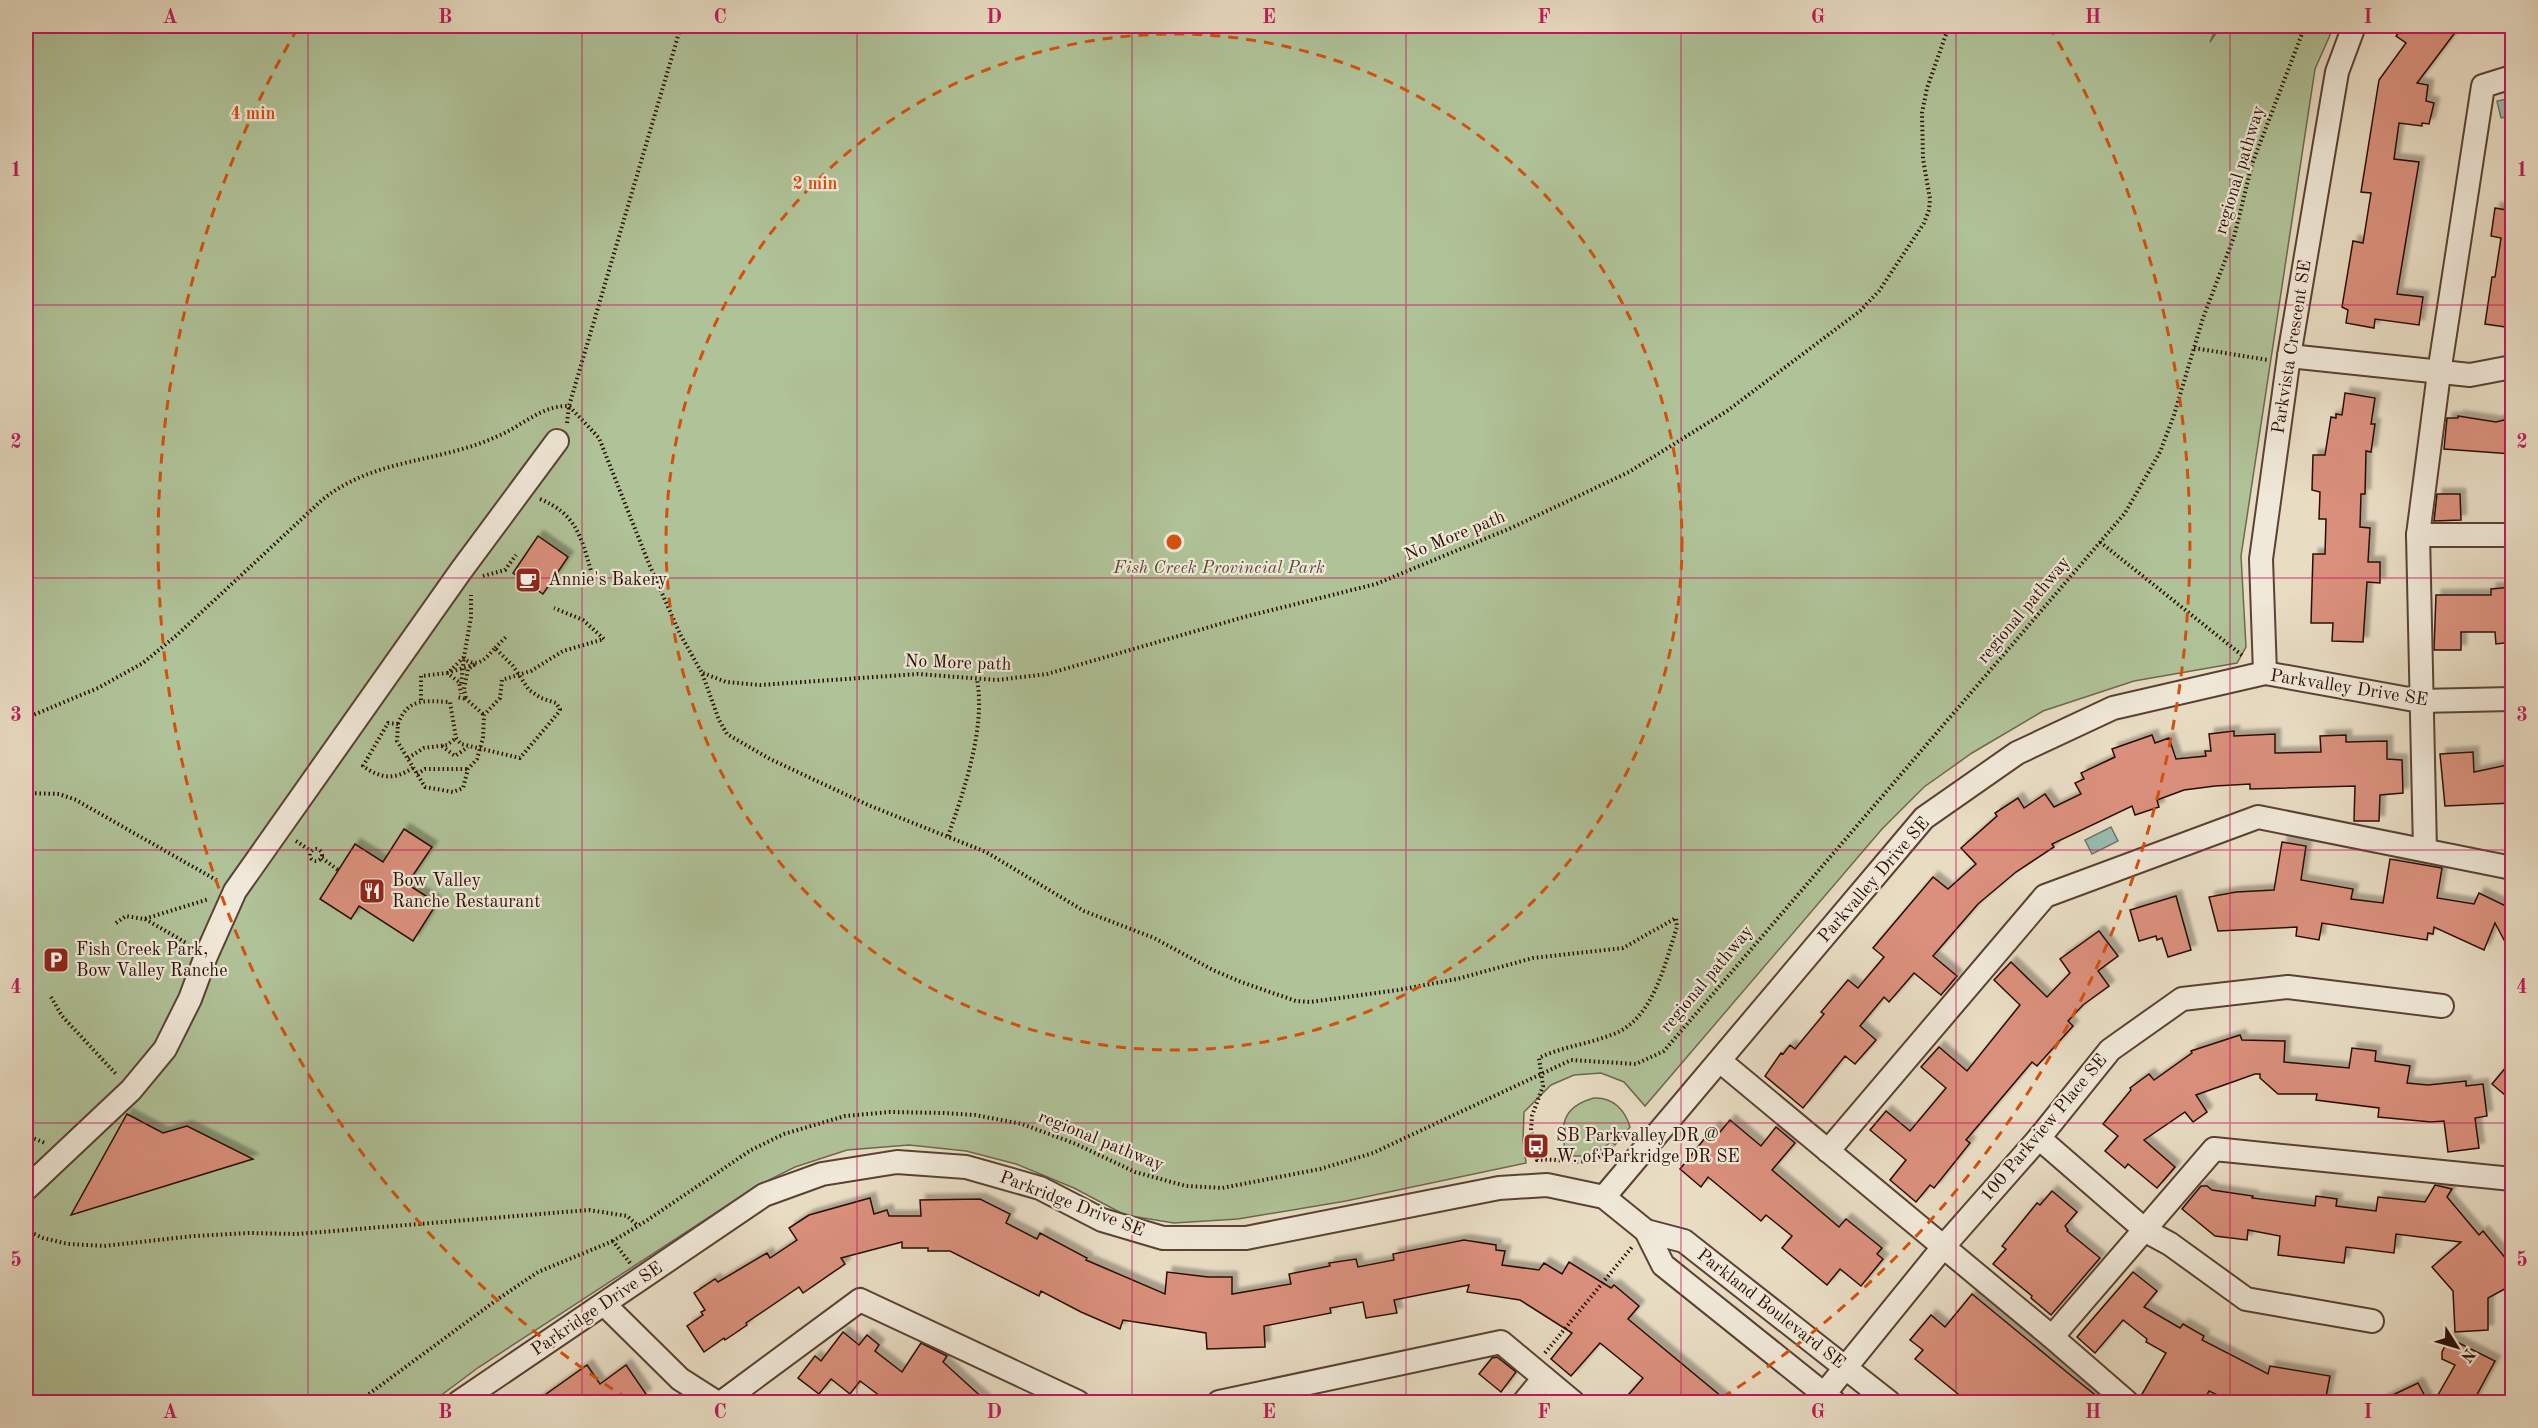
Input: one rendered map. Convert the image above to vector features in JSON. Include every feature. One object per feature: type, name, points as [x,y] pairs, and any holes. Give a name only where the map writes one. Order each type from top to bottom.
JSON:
[{"type":"street","name":"Parkvista Crescent SE","points":[[2265,674],[2261,559],[2289,357],[2337,72],[2354,26]]},
{"type":"street","points":[[2425,850],[2418,536],[2439,373],[2483,86],[2512,78]]},
{"type":"street","points":[[2289,357],[2470,375],[2512,367]]},
{"type":"street","points":[[26,1189],[131,1090],[165,1048],[190,999],[235,891],[464,576],[557,441]]},
{"type":"street","points":[[2418,536],[2512,535]]},
{"type":"street","name":"Parkvalley Drive SE","points":[[1604,1197],[1924,818],[2017,753],[2113,708],[2265,674],[2420,701],[2512,699]]},
{"type":"street","points":[[1828,1151],[2045,896],[2258,817],[2512,868]]},
{"type":"street","name":"100 Parkview Place SE","points":[[1829,1398],[1846,1367],[1944,1246],[2039,1138],[2110,1050],[2182,999],[2288,987],[2442,1006]]},
{"type":"street","points":[[1720,1061],[1944,1246],[2127,1402]]},
{"type":"street","points":[[2039,1138],[2146,1231],[2170,1244],[2246,1299],[2372,1321]]},
{"type":"street","points":[[2052,1337],[2146,1231],[2214,1149],[2512,1179]]},
{"type":"street","name":"Parkridge Drive SE","points":[[459,1402],[764,1195],[822,1174],[897,1162],[966,1167],[1040,1188],[1102,1220],[1163,1238],[1246,1238],[1498,1188],[1547,1185],[1604,1197]]},
{"type":"street","name":"Parkland Boulevard SE","points":[[1604,1197],[1646,1231],[1684,1241],[1889,1402]]},
{"type":"street","name":"Parkland Boulevard SE","points":[[1646,1231],[1663,1265],[1829,1398]]},
{"type":"street","points":[[722,1402],[860,1300],[1078,1402]]},
{"type":"street","points":[[604,1304],[680,1379],[716,1402]]},
{"type":"street","points":[[1218,1402],[1502,1342],[1573,1402]]},
{"type":"street","points":[[1524,1402],[1538,1373]]},
{"type":"path","points":[[569,406],[681,26]]},
{"type":"path","name":"No More path","points":[[702,673],[726,682],[745,685],[918,674],[977,679],[1019,679],[1047,674],[1254,614],[1376,584],[1511,528],[1629,472],[1727,411],[1872,300],[1924,223],[1929,210],[1930,199],[1923,159],[1922,113],[1927,88],[1949,26]]},
{"type":"path","name":"regional pathway","points":[[358,1402],[538,1272],[613,1241],[751,1150],[784,1134],[846,1116],[890,1112],[943,1113],[975,1115],[1023,1124],[1076,1144],[1135,1172],[1186,1186],[1222,1188],[1320,1169],[1373,1153],[1571,1060],[1636,1064],[1664,1051],[2125,513],[2160,452],[2203,318],[2234,237],[2252,164],[2305,26]]},
{"type":"path","points":[[2194,348],[2270,360],[2289,357]]},
{"type":"path","points":[[26,718],[98,688],[143,663],[177,635],[322,500],[346,482],[388,466],[483,443],[506,433],[545,410],[556,406],[569,406],[599,438],[649,564],[680,634],[702,673],[719,720],[727,734],[868,805],[912,824],[948,836],[1011,866],[1084,911],[1154,938],[1232,978],[1296,1001],[1310,1002],[1398,990],[1456,979],[1533,958],[1623,948],[1676,918],[1677,927],[1654,991],[1634,1023],[1610,1036],[1539,1058],[1542,1095],[1532,1116],[1531,1130],[1537,1160],[1593,1161],[1604,1156],[1613,1146]]},
{"type":"path","points":[[525,485],[532,495],[557,507],[567,515],[579,530],[591,571]]},
{"type":"path","points":[[2100,542],[2265,674]]},
{"type":"path","points":[[459,696],[466,699],[484,715],[485,728],[477,759],[468,769],[463,788],[453,792],[428,789],[397,741],[398,724],[403,712],[421,700],[450,702],[459,696],[471,617],[471,595],[464,576],[505,570],[516,555]]},
{"type":"path","points":[[484,715],[500,698],[502,680],[531,671],[550,657],[563,651],[604,639],[583,620],[554,608]]},
{"type":"path","points":[[421,700],[421,676],[447,673],[482,662],[506,638]]},
{"type":"path","points":[[450,702],[456,738],[461,744],[511,758],[520,758],[558,712],[559,705],[535,694],[495,648]]},
{"type":"path","points":[[464,657],[469,663],[476,664]]},
{"type":"path","points":[[447,673],[464,657]]},
{"type":"path","points":[[466,699],[464,689],[468,669],[476,664]]},
{"type":"path","points":[[447,673],[459,682],[459,696]]},
{"type":"path","points":[[948,836],[976,739],[980,695],[977,679]]},
{"type":"path","points":[[398,724],[388,723],[363,766],[388,778],[397,778],[413,768]]},
{"type":"path","points":[[408,758],[424,748],[451,744],[456,738]]},
{"type":"path","points":[[442,746],[455,756],[469,747]]},
{"type":"path","points":[[417,774],[425,769],[468,769]]},
{"type":"path","points":[[26,793],[59,794],[76,800],[235,891]]},
{"type":"path","points":[[322,858],[338,870]]},
{"type":"path","points":[[144,919],[235,891]]},
{"type":"path","points":[[116,923],[126,916],[144,919],[206,956]]},
{"type":"path","points":[[51,997],[55,1008],[68,1024],[131,1090]]},
{"type":"path","points":[[26,1230],[55,1241],[94,1246],[248,1233],[297,1234],[582,1210],[627,1216],[638,1226]]},
{"type":"path","points":[[1538,1373],[1646,1231]]},
{"type":"path","points":[[613,1241],[641,1278]]},
{"type":"green space","name":"Fish Creek Provincial Park","points":[[26,26],[2217,26],[2210,42],[2221,26],[2334,26],[2315,69],[2241,556],[2246,647],[2237,663],[2134,681],[2043,711],[1972,753],[1924,787],[1882,829],[1645,1106],[1624,1082],[1601,1073],[1574,1075],[1551,1085],[1524,1112],[1523,1140],[1526,1163],[1346,1201],[1238,1219],[1174,1223],[1125,1215],[1074,1188],[1016,1164],[966,1151],[909,1145],[847,1150],[795,1167],[757,1186],[479,1367],[432,1402],[26,1402]]},
{"type":"green space","points":[[1594,1098],[1607,1100],[1617,1106],[1625,1115],[1630,1127],[1615,1145],[1611,1142],[1592,1156],[1566,1156],[1563,1136],[1565,1119],[1575,1107]]},
{"type":"water","points":[[2512,98],[2512,116],[2501,118],[2497,101]]},
{"type":"water","points":[[2111,827],[2118,841],[2092,854],[2085,840]]},
{"type":"building","points":[[2404,26],[2460,26],[2417,83],[2428,85],[2426,101],[2434,103],[2429,124],[2422,123],[2422,126],[2399,123],[2394,159],[2419,162],[2397,294],[2423,297],[2419,325],[2375,319],[2374,328],[2346,323],[2348,310],[2342,307],[2353,241],[2363,243],[2371,193],[2361,192],[2379,80],[2406,43],[2396,36]]},
{"type":"building","points":[[2495,208],[2512,211],[2512,328],[2485,324],[2501,238],[2491,236]]},
{"type":"building","points":[[2345,393],[2375,398],[2371,424],[2375,424],[2371,452],[2366,451],[2365,494],[2361,494],[2360,527],[2370,528],[2368,562],[2380,562],[2380,583],[2367,582],[2363,642],[2332,641],[2333,623],[2311,623],[2313,554],[2325,554],[2326,519],[2319,519],[2320,492],[2312,490],[2313,455],[2325,455],[2331,417],[2336,418],[2336,414],[2342,415]]},
{"type":"building","points":[[2458,416],[2496,422],[2512,418],[2512,454],[2444,449],[2447,418],[2458,418]]},
{"type":"building","points":[[2437,494],[2460,494],[2461,520],[2434,521]]},
{"type":"building","points":[[538,536],[568,557],[543,594],[513,573]]},
{"type":"building","points":[[2512,587],[2512,642],[2496,644],[2495,632],[2461,632],[2461,650],[2434,650],[2436,595],[2491,595],[2491,589]]},
{"type":"building","points":[[2234,731],[2234,736],[2275,734],[2275,753],[2321,752],[2320,736],[2346,735],[2346,742],[2387,741],[2387,759],[2402,760],[2403,793],[2380,795],[2379,821],[2354,821],[2355,786],[2250,789],[2250,784],[2215,786],[2184,790],[2157,800],[2159,807],[2135,815],[2132,806],[2052,844],[2054,847],[2016,872],[1978,904],[1933,956],[1957,976],[1941,995],[1914,973],[1889,1002],[1884,997],[1860,1026],[1876,1040],[1855,1064],[1845,1056],[1803,1108],[1765,1076],[1781,1053],[1783,1054],[1790,1045],[1795,1049],[1824,1014],[1821,1012],[1848,980],[1858,988],[1884,957],[1873,948],[1933,877],[1948,889],[1976,864],[1961,848],[1997,816],[1995,813],[2018,798],[2024,808],[2045,794],[2054,807],[2081,794],[2075,783],[2084,779],[2081,773],[2115,757],[2112,749],[2152,735],[2155,743],[2169,738],[2176,759],[2206,756],[2205,751],[2211,751],[2209,734]]},
{"type":"building","points":[[2473,752],[2474,772],[2512,764],[2512,803],[2445,806],[2440,754]]},
{"type":"building","name":"Bow Valley Ranche Restaurant","points":[[404,829],[432,847],[407,884],[437,903],[413,941],[359,906],[351,919],[320,899],[355,844],[383,862]]},
{"type":"building","points":[[2282,842],[2306,846],[2301,880],[2353,889],[2351,899],[2383,903],[2390,859],[2442,868],[2437,898],[2474,904],[2479,893],[2512,909],[2512,955],[2495,923],[2484,950],[2434,927],[2433,934],[2428,933],[2427,940],[2322,923],[2319,940],[2296,936],[2297,927],[2218,931],[2209,897],[2236,892],[2274,890]]},
{"type":"building","points":[[2176,896],[2191,950],[2168,957],[2162,938],[2157,940],[2156,936],[2139,941],[2130,910]]},
{"type":"building","points":[[2099,931],[2118,956],[2098,971],[2109,986],[2083,1005],[2068,1021],[2073,1026],[2037,1066],[2032,1062],[1966,1140],[1970,1143],[1934,1188],[1930,1185],[1916,1202],[1890,1180],[1906,1160],[1870,1130],[1886,1111],[1910,1131],[1946,1088],[1921,1067],[1939,1047],[1967,1071],[2020,1005],[1994,980],[2011,962],[2047,997],[2070,973],[2060,959]]},
{"type":"building","points":[[2240,1035],[2242,1040],[2285,1041],[2284,1062],[2349,1068],[2352,1048],[2376,1051],[2375,1061],[2410,1066],[2407,1083],[2428,1085],[2466,1081],[2466,1086],[2483,1084],[2487,1116],[2475,1118],[2479,1148],[2448,1152],[2444,1121],[2378,1117],[2379,1108],[2316,1100],[2317,1094],[2278,1094],[2260,1078],[2260,1074],[2255,1074],[2196,1095],[2207,1112],[2193,1122],[2185,1112],[2144,1140],[2175,1167],[2157,1188],[2128,1164],[2125,1168],[2105,1151],[2118,1136],[2103,1124],[2131,1090],[2130,1088],[2149,1074],[2154,1080],[2192,1053],[2191,1051]]},
{"type":"building","points":[[2512,1060],[2512,1101],[2492,1084]]},
{"type":"building","points":[[127,1114],[163,1133],[187,1126],[253,1159],[71,1215]]},
{"type":"building","points":[[1730,1120],[1761,1146],[1776,1127],[1795,1143],[1772,1170],[1839,1227],[1846,1219],[1882,1248],[1877,1254],[1883,1259],[1861,1286],[1840,1269],[1827,1285],[1782,1248],[1792,1236],[1766,1215],[1761,1221],[1708,1177],[1701,1187],[1680,1169],[1714,1127],[1720,1132]]},
{"type":"building","points":[[2435,1185],[2452,1189],[2447,1197],[2479,1235],[2483,1231],[2512,1266],[2512,1285],[2488,1298],[2488,1330],[2455,1332],[2453,1291],[2432,1267],[2461,1242],[2396,1234],[2394,1253],[2346,1247],[2344,1263],[2278,1255],[2280,1236],[2248,1230],[2247,1240],[2215,1236],[2182,1209],[2201,1186],[2207,1186],[2212,1190],[2253,1196],[2252,1198],[2315,1206],[2316,1196],[2337,1199],[2336,1206],[2376,1211],[2378,1197],[2425,1202]]},
{"type":"building","points":[[2052,1191],[2077,1212],[2065,1226],[2067,1231],[2100,1258],[2051,1315],[1993,1264],[2006,1249],[2002,1246],[2037,1203],[2040,1205]]},
{"type":"building","points":[[870,1198],[874,1214],[887,1210],[889,1216],[921,1216],[920,1200],[980,1199],[1010,1214],[1006,1223],[1037,1239],[1040,1233],[1087,1258],[1086,1260],[1165,1294],[1167,1272],[1208,1277],[1232,1277],[1232,1294],[1291,1284],[1289,1274],[1330,1266],[1329,1263],[1356,1259],[1358,1267],[1394,1260],[1393,1254],[1464,1240],[1496,1245],[1496,1250],[1505,1251],[1502,1265],[1539,1270],[1544,1263],[1562,1274],[1569,1262],[1611,1288],[1614,1285],[1639,1306],[1628,1319],[1728,1402],[1622,1402],[1643,1378],[1600,1343],[1571,1376],[1551,1359],[1572,1333],[1520,1300],[1467,1292],[1469,1285],[1394,1300],[1397,1313],[1366,1318],[1363,1302],[1330,1308],[1331,1313],[1264,1326],[1265,1347],[1207,1349],[1206,1333],[1123,1320],[1120,1329],[1041,1291],[1039,1296],[950,1251],[902,1248],[902,1242],[841,1258],[845,1264],[803,1293],[799,1287],[746,1323],[747,1325],[704,1352],[687,1326],[703,1315],[701,1312],[705,1310],[694,1293],[715,1279],[718,1282],[767,1253],[770,1258],[797,1240],[789,1228],[809,1215]]},
{"type":"building","points":[[2133,1272],[2157,1291],[2144,1307],[2180,1328],[2183,1324],[2204,1336],[2202,1340],[2268,1374],[2270,1366],[2330,1376],[2325,1402],[2232,1402],[2209,1391],[2203,1402],[2156,1402],[2142,1394],[2166,1353],[2146,1342],[2147,1339],[2123,1320],[2095,1353],[2077,1337]]},
{"type":"building","points":[[1972,1294],[2104,1402],[1968,1402],[1915,1359],[1923,1350],[1910,1340],[1931,1315],[1945,1327]]},
{"type":"building","points":[[843,1332],[859,1345],[867,1335],[879,1345],[875,1351],[902,1372],[921,1343],[947,1356],[943,1362],[987,1402],[888,1402],[860,1381],[850,1394],[831,1379],[819,1394],[798,1378],[815,1356],[821,1361]]},
{"type":"building","points":[[2449,1338],[2495,1361],[2473,1402],[2434,1402],[2455,1365],[2442,1359],[2442,1352]]},
{"type":"building","points":[[1497,1357],[1516,1372],[1501,1392],[1479,1374],[1492,1358]]},
{"type":"building","points":[[587,1365],[600,1384],[626,1365],[646,1394],[633,1402],[535,1402]]},
{"type":"building","points":[[2418,1383],[2428,1402],[2378,1402]]},
{"type":"place","name":"Annie's Bakery","points":[[528,580]]},
{"type":"place","name":"Bow Valley Ranche Restaurant","points":[[372,891]]},
{"type":"place","name":"Fish Creek Park, Bow Valley Ranche","points":[[56,960]]},
{"type":"place","name":"SB Parkvalley DR @ W. of Parkridge DR SE","points":[[1536,1146]]}]
